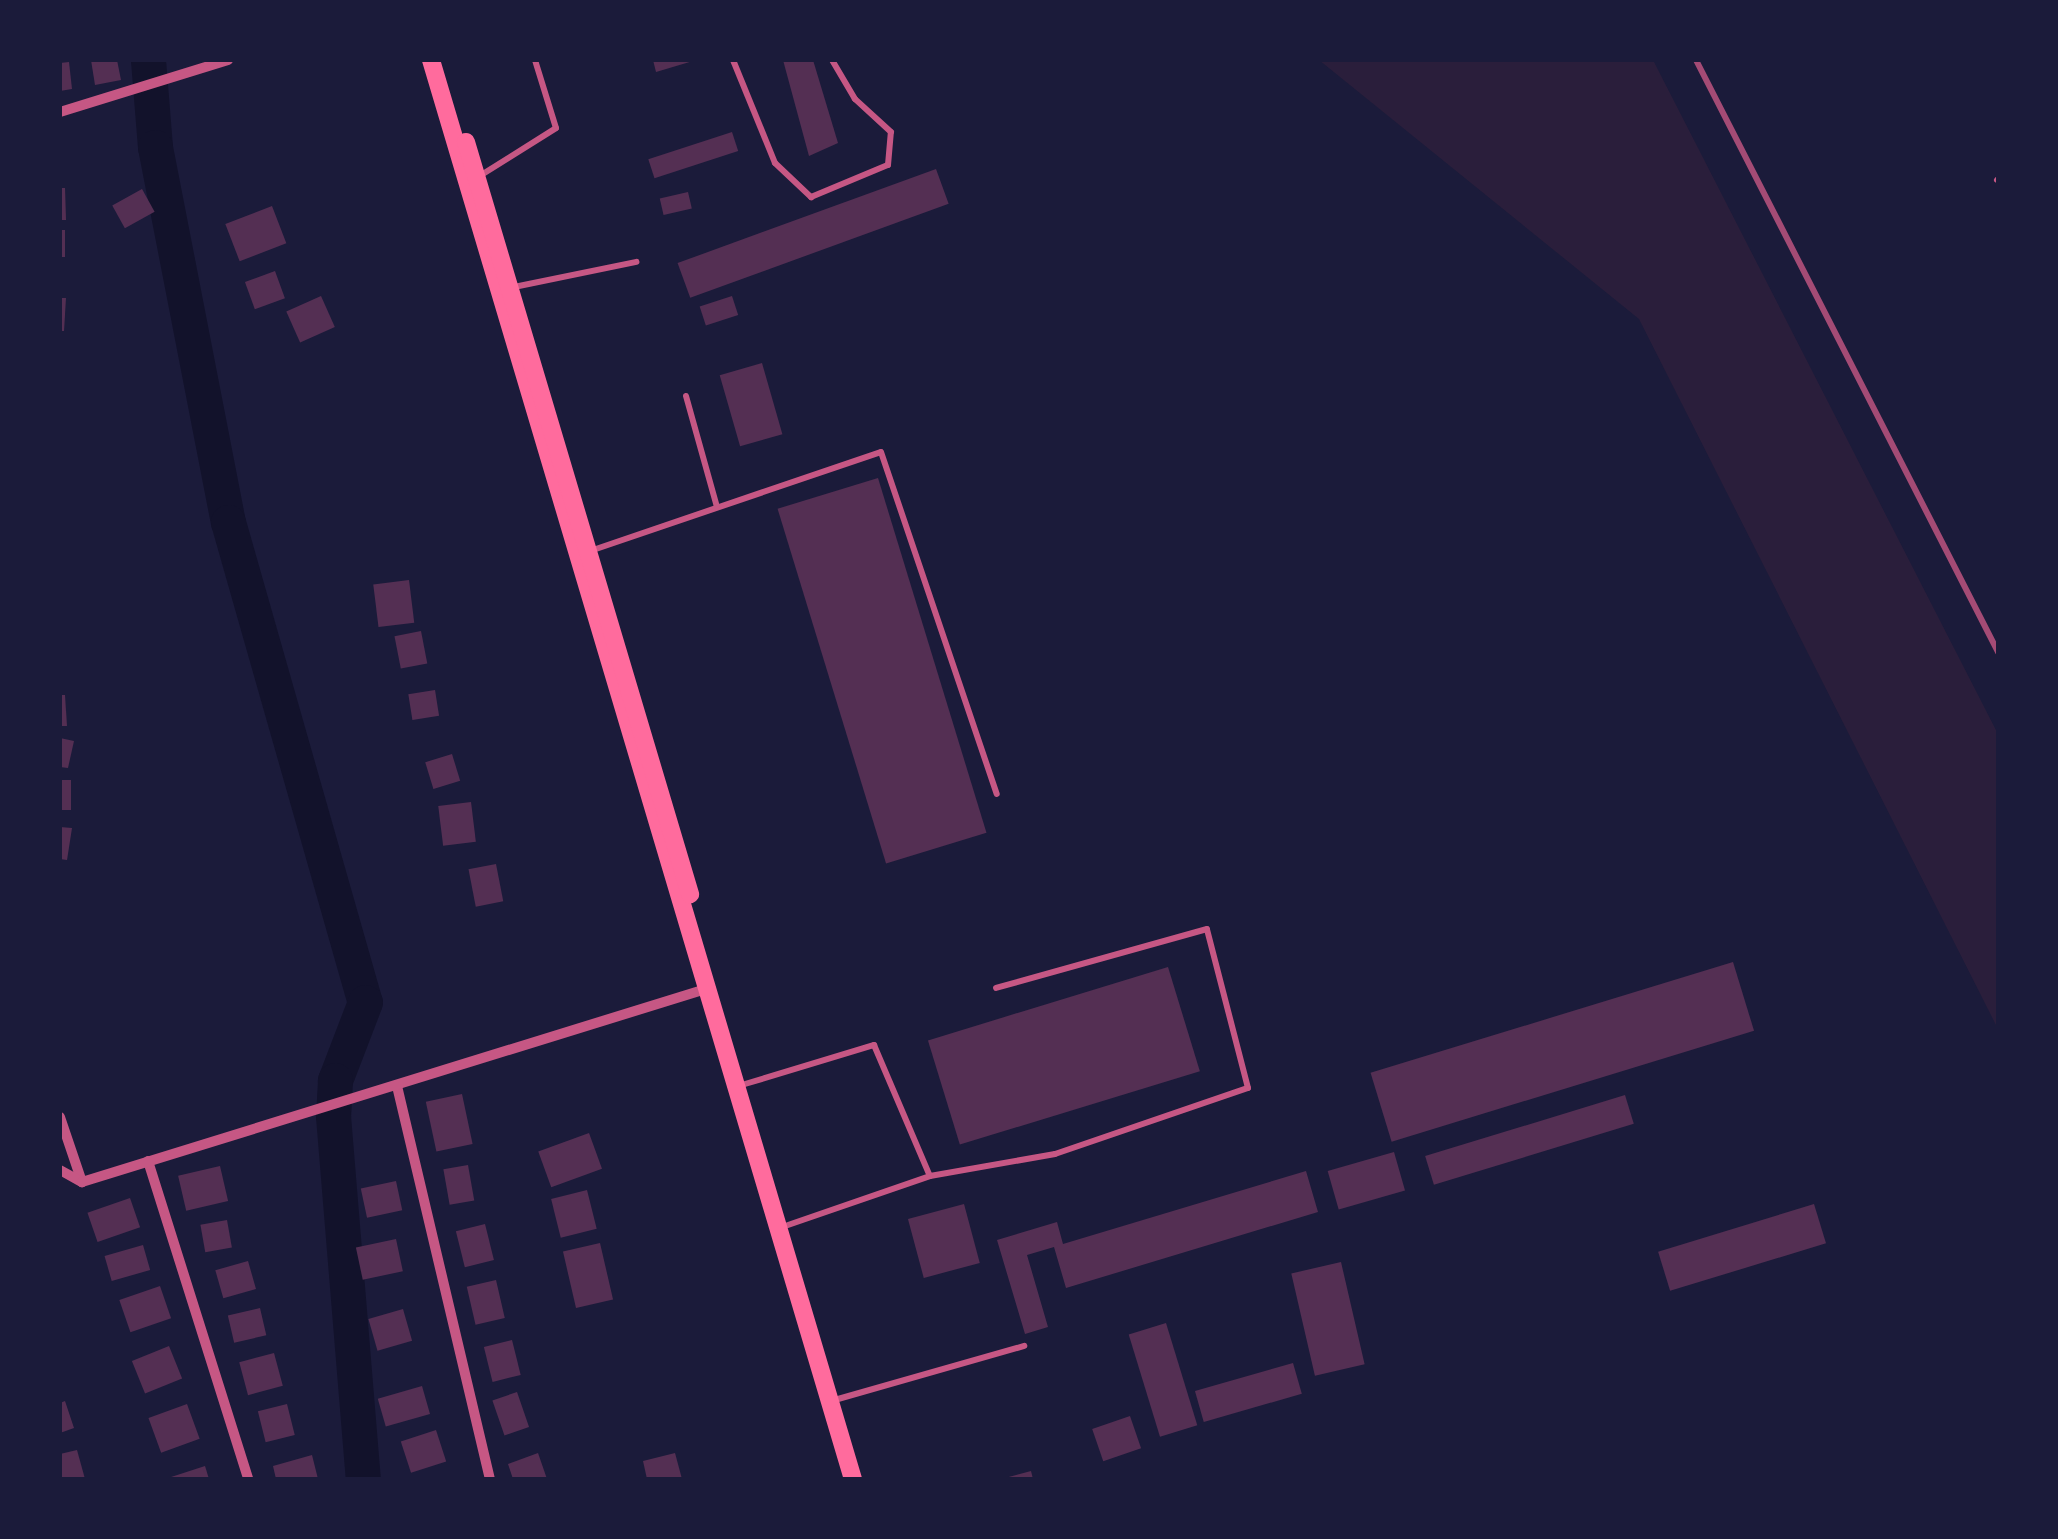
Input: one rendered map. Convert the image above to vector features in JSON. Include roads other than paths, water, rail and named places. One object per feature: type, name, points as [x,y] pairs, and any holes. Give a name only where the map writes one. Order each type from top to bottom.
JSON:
[{"type":"main road","points":[[430,60],[706,990],[834,1400],[863,1479]]},
{"type":"main road","points":[[442,60],[788,1226],[853,1479]]},
{"type":"street","points":[[60,112],[228,60]]},
{"type":"street","points":[[60,1170],[82,1182],[706,990]]},
{"type":"street","points":[[397,1086],[490,1479]]},
{"type":"street","points":[[60,1118],[82,1182]]},
{"type":"street","points":[[148,1161],[248,1479]]},
{"type":"lane","points":[[477,177],[556,128],[535,60]]},
{"type":"lane","points":[[733,60],[775,162],[811,197],[888,165],[890,132],[855,99],[832,60]]},
{"type":"lane","points":[[510,288],[636,262]]},
{"type":"lane","points":[[686,396],[717,508]]},
{"type":"lane","points":[[589,552],[881,452],[997,794]]},
{"type":"lane","points":[[788,1226],[930,1176],[1055,1154],[1248,1088],[1208,929],[996,988]]},
{"type":"lane","points":[[745,1084],[874,1044],[930,1176]]},
{"type":"lane","points":[[834,1400],[1024,1346]]},
{"type":"waterway","points":[[148,60],[155,147],[228,522],[365,1002],[335,1080],[333,1116],[363,1479]]},
{"type":"railway","points":[[1696,60],[1998,652]]}]
